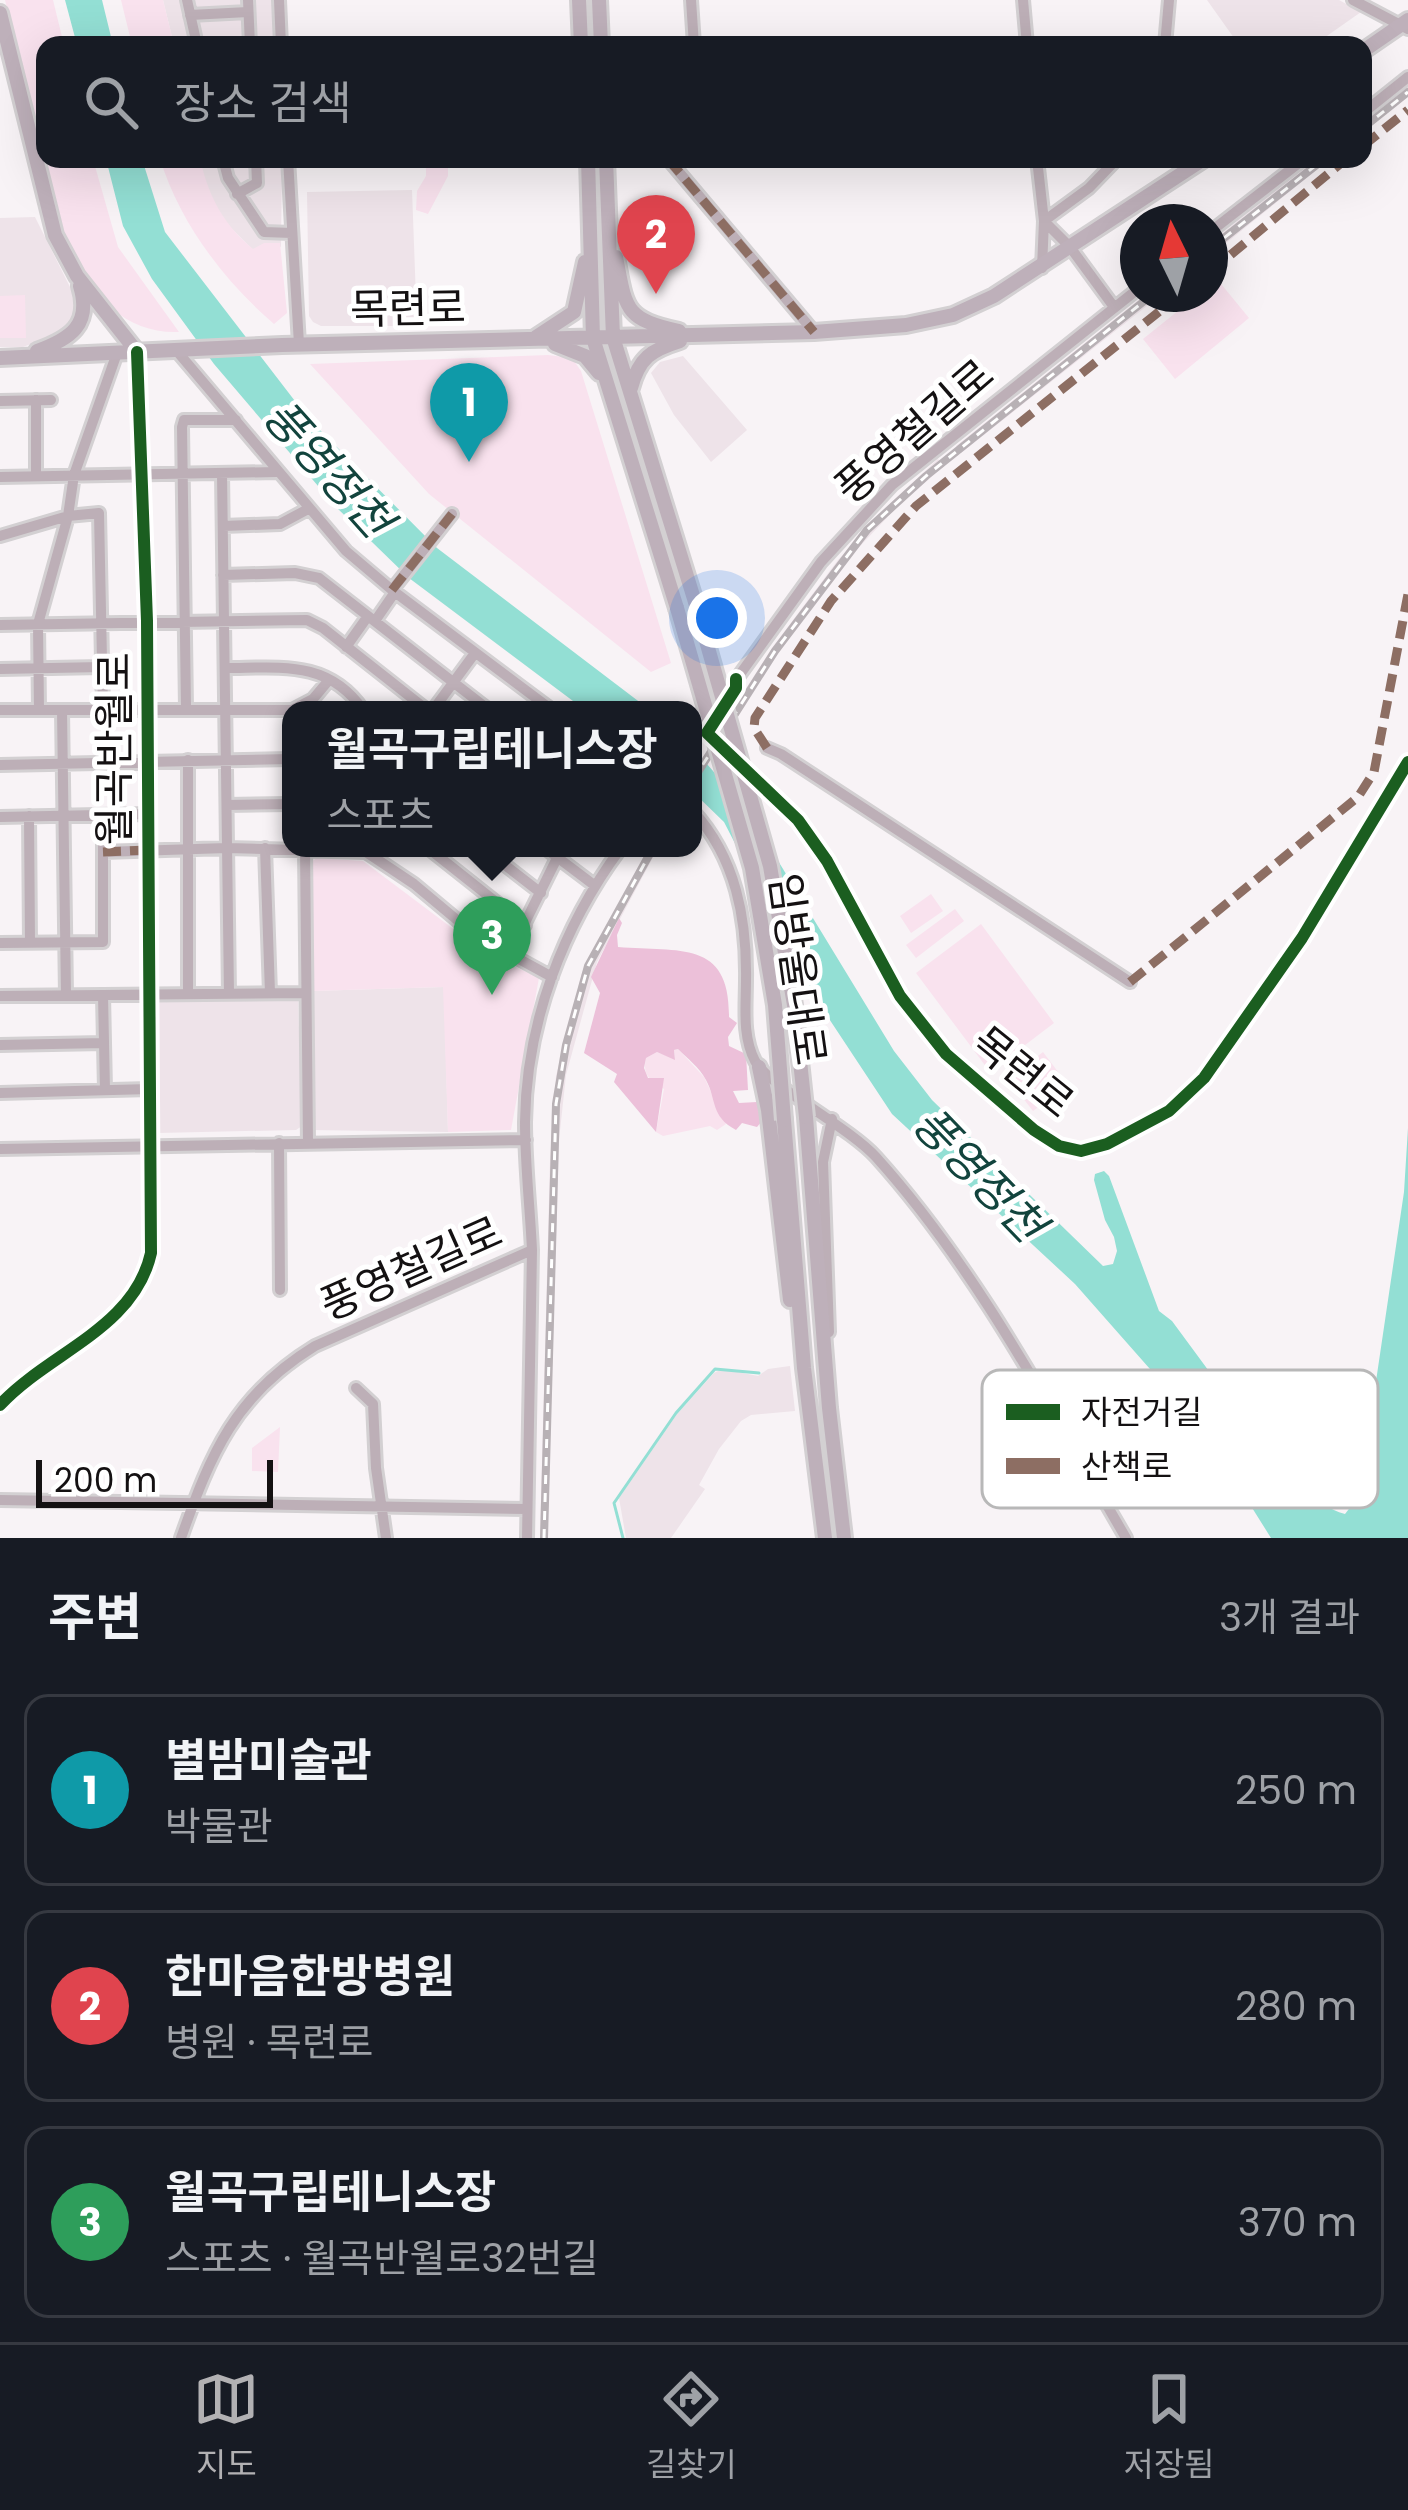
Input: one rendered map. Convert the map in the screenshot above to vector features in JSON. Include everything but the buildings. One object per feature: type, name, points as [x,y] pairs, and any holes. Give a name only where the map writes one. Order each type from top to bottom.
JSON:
[{"type":"main road","points":[[579,0],[581,36]]},
{"type":"main road","points":[[599,0],[601,36]]},
{"type":"main road","points":[[0,13],[36,166]]},
{"type":"main road","points":[[1372,46],[1406,25]]},
{"type":"main road","points":[[36,168],[61,248],[77,276],[137,352]]},
{"type":"main road","name":"임방울대로","points":[[588,168],[592,338],[752,868],[775,1004],[777,1122],[825,1538]]},
{"type":"main road","points":[[606,168],[613,338],[630,393]]},
{"type":"main road","name":"목련로","points":[[0,358],[299,344],[883,328],[953,315],[994,296],[1190,168]]},
{"type":"main road","points":[[532,339],[574,312],[591,215],[608,215]]},
{"type":"main road","points":[[608,215],[628,310],[652,325],[699,335]]},
{"type":"main road","points":[[22,357],[77,330],[84,313],[77,276]]},
{"type":"main road","points":[[630,393],[639,364],[648,353],[699,335]]},
{"type":"main road","points":[[532,339],[585,356],[610,394]]},
{"type":"main road","name":"임방울대로","points":[[630,393],[770,866],[794,1005],[844,1538]]},
{"type":"main road","points":[[759,1067],[777,1122]]},
{"type":"street","points":[[187,0],[195,36]]},
{"type":"street","points":[[279,0],[281,36]]},
{"type":"street","points":[[691,0],[693,36]]},
{"type":"street","points":[[1023,0],[1026,36]]},
{"type":"street","points":[[1166,36],[1169,0]]},
{"type":"street","points":[[1353,0],[1406,25]]},
{"type":"street","points":[[190,15],[248,6],[250,36]]},
{"type":"street","points":[[1372,106],[1408,77]]},
{"type":"street","points":[[227,168],[237,194],[266,235],[292,233]]},
{"type":"street","points":[[237,194],[257,183],[256,168]]},
{"type":"street","points":[[288,168],[299,344]]},
{"type":"street","points":[[676,168],[814,332]]},
{"type":"street","points":[[1038,168],[1044,220],[1042,268]]},
{"type":"street","points":[[1044,220],[1109,168]]},
{"type":"street","points":[[1228,218],[1292,168]]},
{"type":"street","points":[[1044,220],[1114,307]]},
{"type":"street","name":"풍영철길로","points":[[706,729],[736,688],[736,679],[821,562],[892,485],[1120,302]]},
{"type":"street","points":[[181,350],[276,472],[346,551],[540,701]]},
{"type":"street","points":[[39,710],[38,624],[74,475],[117,352]]},
{"type":"street","name":"월곡반월로","points":[[0,1406],[138,1293],[152,1253],[146,621],[137,352]]},
{"type":"street","points":[[36,400],[36,476]]},
{"type":"street","points":[[0,401],[51,400]]},
{"type":"street","points":[[186,708],[184,420],[236,421]]},
{"type":"street","points":[[222,472],[229,994]]},
{"type":"street","points":[[0,477],[276,472]]},
{"type":"street","points":[[223,526],[280,524],[308,509]]},
{"type":"street","points":[[0,536],[68,515],[99,513],[103,710]]},
{"type":"street","points":[[350,651],[450,518]]},
{"type":"street","points":[[223,575],[307,573],[320,578],[477,701]]},
{"type":"street","points":[[0,625],[307,620],[418,701]]},
{"type":"street","points":[[437,701],[475,652]]},
{"type":"street","points":[[0,669],[102,667]]},
{"type":"street","points":[[224,668],[302,668],[328,680],[352,701]]},
{"type":"street","points":[[309,701],[328,680]]},
{"type":"street","points":[[0,710],[282,710]]},
{"type":"street","points":[[62,710],[66,995]]},
{"type":"street","points":[[702,733],[706,729]]},
{"type":"street","name":"목련로","points":[[706,729],[798,820],[827,860],[900,996],[946,1054],[1034,1130],[1059,1146],[1081,1151],[1107,1144],[1169,1111],[1204,1078],[1289,956],[1408,762]]},
{"type":"street","points":[[767,748],[1130,982]]},
{"type":"street","points":[[0,765],[282,759]]},
{"type":"street","points":[[188,760],[188,994]]},
{"type":"street","points":[[226,805],[282,804]]},
{"type":"street","points":[[0,817],[148,814]]},
{"type":"street","points":[[0,943],[104,942],[103,815]]},
{"type":"street","points":[[28,816],[30,943]]},
{"type":"street","points":[[702,824],[723,856],[742,909],[746,1027],[759,1067],[859,1140],[948,1248],[1023,1370]]},
{"type":"street","points":[[265,848],[270,994]]},
{"type":"street","points":[[103,852],[282,848]]},
{"type":"street","points":[[305,857],[308,1143]]},
{"type":"street","points":[[376,857],[475,935],[552,977]]},
{"type":"street","points":[[439,857],[525,925]]},
{"type":"street","points":[[495,857],[541,892]]},
{"type":"street","points":[[509,955],[558,857]]},
{"type":"street","points":[[564,857],[594,885]]},
{"type":"street","name":"풍영철길로","points":[[181,1538],[227,1430],[248,1399],[284,1365],[315,1346],[532,1250],[526,1140],[530,1069],[552,977],[574,920],[614,857]]},
{"type":"street","points":[[0,996],[305,994]]},
{"type":"street","points":[[103,995],[105,1090]]},
{"type":"street","points":[[0,1045],[104,1043]]},
{"type":"street","points":[[0,1093],[151,1089]]},
{"type":"street","points":[[828,1401],[825,1147],[832,1119]]},
{"type":"street","points":[[825,1147],[836,1139],[859,1140]]},
{"type":"street","points":[[0,1150],[526,1140]]},
{"type":"street","points":[[279,1143],[280,1290]]},
{"type":"street","points":[[527,1538],[532,1250]]},
{"type":"street","points":[[356,1388],[373,1404],[386,1538]]},
{"type":"street","points":[[0,1500],[527,1509]]},
{"type":"street","points":[[1108,1508],[1126,1538]]},
{"type":"shaded area","points":[[5,0],[53,0],[62,36],[36,36],[36,133]]},
{"type":"shaded area","points":[[121,0],[163,0],[172,36],[130,36]]},
{"type":"shaded area","points":[[163,0],[273,0],[275,36],[172,36]]},
{"type":"shaded area","points":[[1207,0],[1339,0],[1361,12],[1327,36],[1233,36]]},
{"type":"shaded area","points":[[44,168],[96,168],[118,247],[179,332],[144,327],[115,311],[92,286],[74,255]]},
{"type":"shaded area","points":[[163,168],[203,168],[219,209],[242,240],[253,249],[280,243],[287,313],[274,324],[206,249]]},
{"type":"shaded area","points":[[202,168],[282,168],[281,247],[270,243],[253,250],[224,221]]},
{"type":"shaded area","points":[[426,168],[448,168],[428,214],[416,210],[417,191]]},
{"type":"shaded area","points":[[1304,168],[1319,168],[1228,241],[1228,229]]},
{"type":"shaded area","points":[[412,190],[417,326],[321,326],[313,322],[309,316],[307,192]]},
{"type":"shaded area","points":[[35,217],[74,295],[75,308],[60,333],[23,347],[0,347],[0,218]]},
{"type":"shaded area","points":[[1228,292],[1249,318],[1175,379],[1143,339],[1177,312],[1228,312]]},
{"type":"shaded area","points":[[25,295],[26,338],[0,338],[0,296]]},
{"type":"shaded area","points":[[1124,312],[1139,312],[961,453],[956,446]]},
{"type":"shaded area","points":[[683,356],[747,430],[711,462],[674,415],[651,373],[660,362]]},
{"type":"shaded area","points":[[572,358],[581,371],[671,663],[651,672],[429,494],[310,364]]},
{"type":"shaded area","points":[[938,459],[944,466],[844,563],[737,710],[734,707],[772,648],[838,560]]},
{"type":"shaded area","points":[[643,857],[653,857],[597,962],[566,1075],[559,1140],[547,1538],[540,1538],[556,1076],[582,973]]},
{"type":"shaded area","points":[[317,858],[363,861],[484,952],[539,978],[511,1130],[448,1132],[443,987],[312,991],[311,862]]},
{"type":"shaded area","points":[[931,894],[943,911],[911,933],[900,916]]},
{"type":"shaded area","points":[[955,909],[964,921],[916,958],[906,945]]},
{"type":"shaded area","points":[[619,918],[618,947],[698,955],[721,974],[729,1017],[737,1023],[728,1037],[729,1046],[746,1054],[748,1090],[733,1091],[739,1103],[757,1102],[762,1121],[757,1127],[742,1123],[736,1130],[722,1119],[703,1075],[678,1049],[675,1060],[657,1052],[646,1058],[648,1078],[664,1078],[656,1132],[614,1082],[617,1074],[584,1053],[600,993],[591,977]]},
{"type":"shaded area","points":[[981,924],[1054,1023],[990,1072],[916,973]]},
{"type":"shaded area","points":[[444,987],[448,1132],[311,1130],[312,991]]},
{"type":"shaded area","points":[[298,1000],[302,1126],[296,1130],[158,1133],[156,1002]]},
{"type":"shaded area","points":[[678,1049],[704,1077],[726,1124],[717,1130],[710,1126],[663,1136],[656,1132],[664,1089],[648,1076],[646,1058],[657,1052],[675,1059]]},
{"type":"shaded area","points":[[1043,1052],[1068,1085],[1033,1111],[1008,1079]]},
{"type":"shaded area","points":[[790,1366],[795,1411],[751,1415],[741,1421],[719,1449],[699,1485],[705,1489],[671,1538],[626,1538],[619,1498],[677,1414],[714,1373],[722,1369],[758,1376],[768,1369]]},
{"type":"shaded area","points":[[280,1427],[278,1472],[252,1471],[252,1448]]},
{"type":"water","points":[[65,0],[102,0],[111,36],[75,36]]},
{"type":"water","name":"풍영정천","points":[[108,168],[145,168],[165,232],[308,418],[437,548],[638,701],[573,701],[409,578],[336,507],[214,364],[152,279],[123,226]]},
{"type":"water","name":"풍영정천","points":[[702,758],[747,810],[894,1051],[932,1100],[1103,1266],[1113,1264],[1117,1251],[1094,1180],[1095,1174],[1104,1171],[1109,1176],[1159,1311],[1172,1321],[1208,1370],[1151,1370],[1075,1284],[892,1114],[812,993],[724,822],[702,801]]},
{"type":"water","points":[[1408,1128],[1408,1538],[1271,1538],[1252,1508],[1332,1508],[1345,1514],[1350,1508],[1378,1508],[1378,1370],[1404,1192]]},
{"type":"waterway","points":[[623,1538],[614,1503],[676,1413],[715,1369],[759,1373]]},
{"type":"railway","points":[[1372,121],[1408,92]]},
{"type":"railway","points":[[1228,235],[1313,168]]},
{"type":"railway","points":[[702,766],[775,651],[867,530],[926,476],[1131,312]]},
{"type":"railway","points":[[544,1538],[556,1104],[588,966],[648,857]]},
{"type":"marked path","points":[[1372,139],[1408,110]]},
{"type":"marked path","points":[[676,168],[814,332]]},
{"type":"marked path","points":[[1228,257],[1335,168]]},
{"type":"marked path","points":[[767,748],[754,728],[755,718],[831,601],[916,506],[1158,312]]},
{"type":"marked path","points":[[392,590],[452,514]]},
{"type":"marked path","points":[[1130,982],[1358,797],[1374,772],[1408,594]]},
{"type":"marked path","points":[[103,852],[148,850]]},
{"type":"cycle path","points":[[0,1405],[109,1321],[142,1279],[151,1253],[147,621],[137,352]]},
{"type":"cycle path","points":[[736,679],[736,688],[707,733],[798,820],[827,861],[900,996],[946,1054],[1034,1130],[1059,1146],[1081,1151],[1107,1144],[1169,1111],[1204,1078],[1302,938],[1408,762]]},
{"type":"place","name":"한마음한방병원","points":[[656,294]]},
{"type":"place","name":"별밤미술관","points":[[469,462]]},
{"type":"place","name":"월곡구립테니스장","points":[[492,995]]}]
